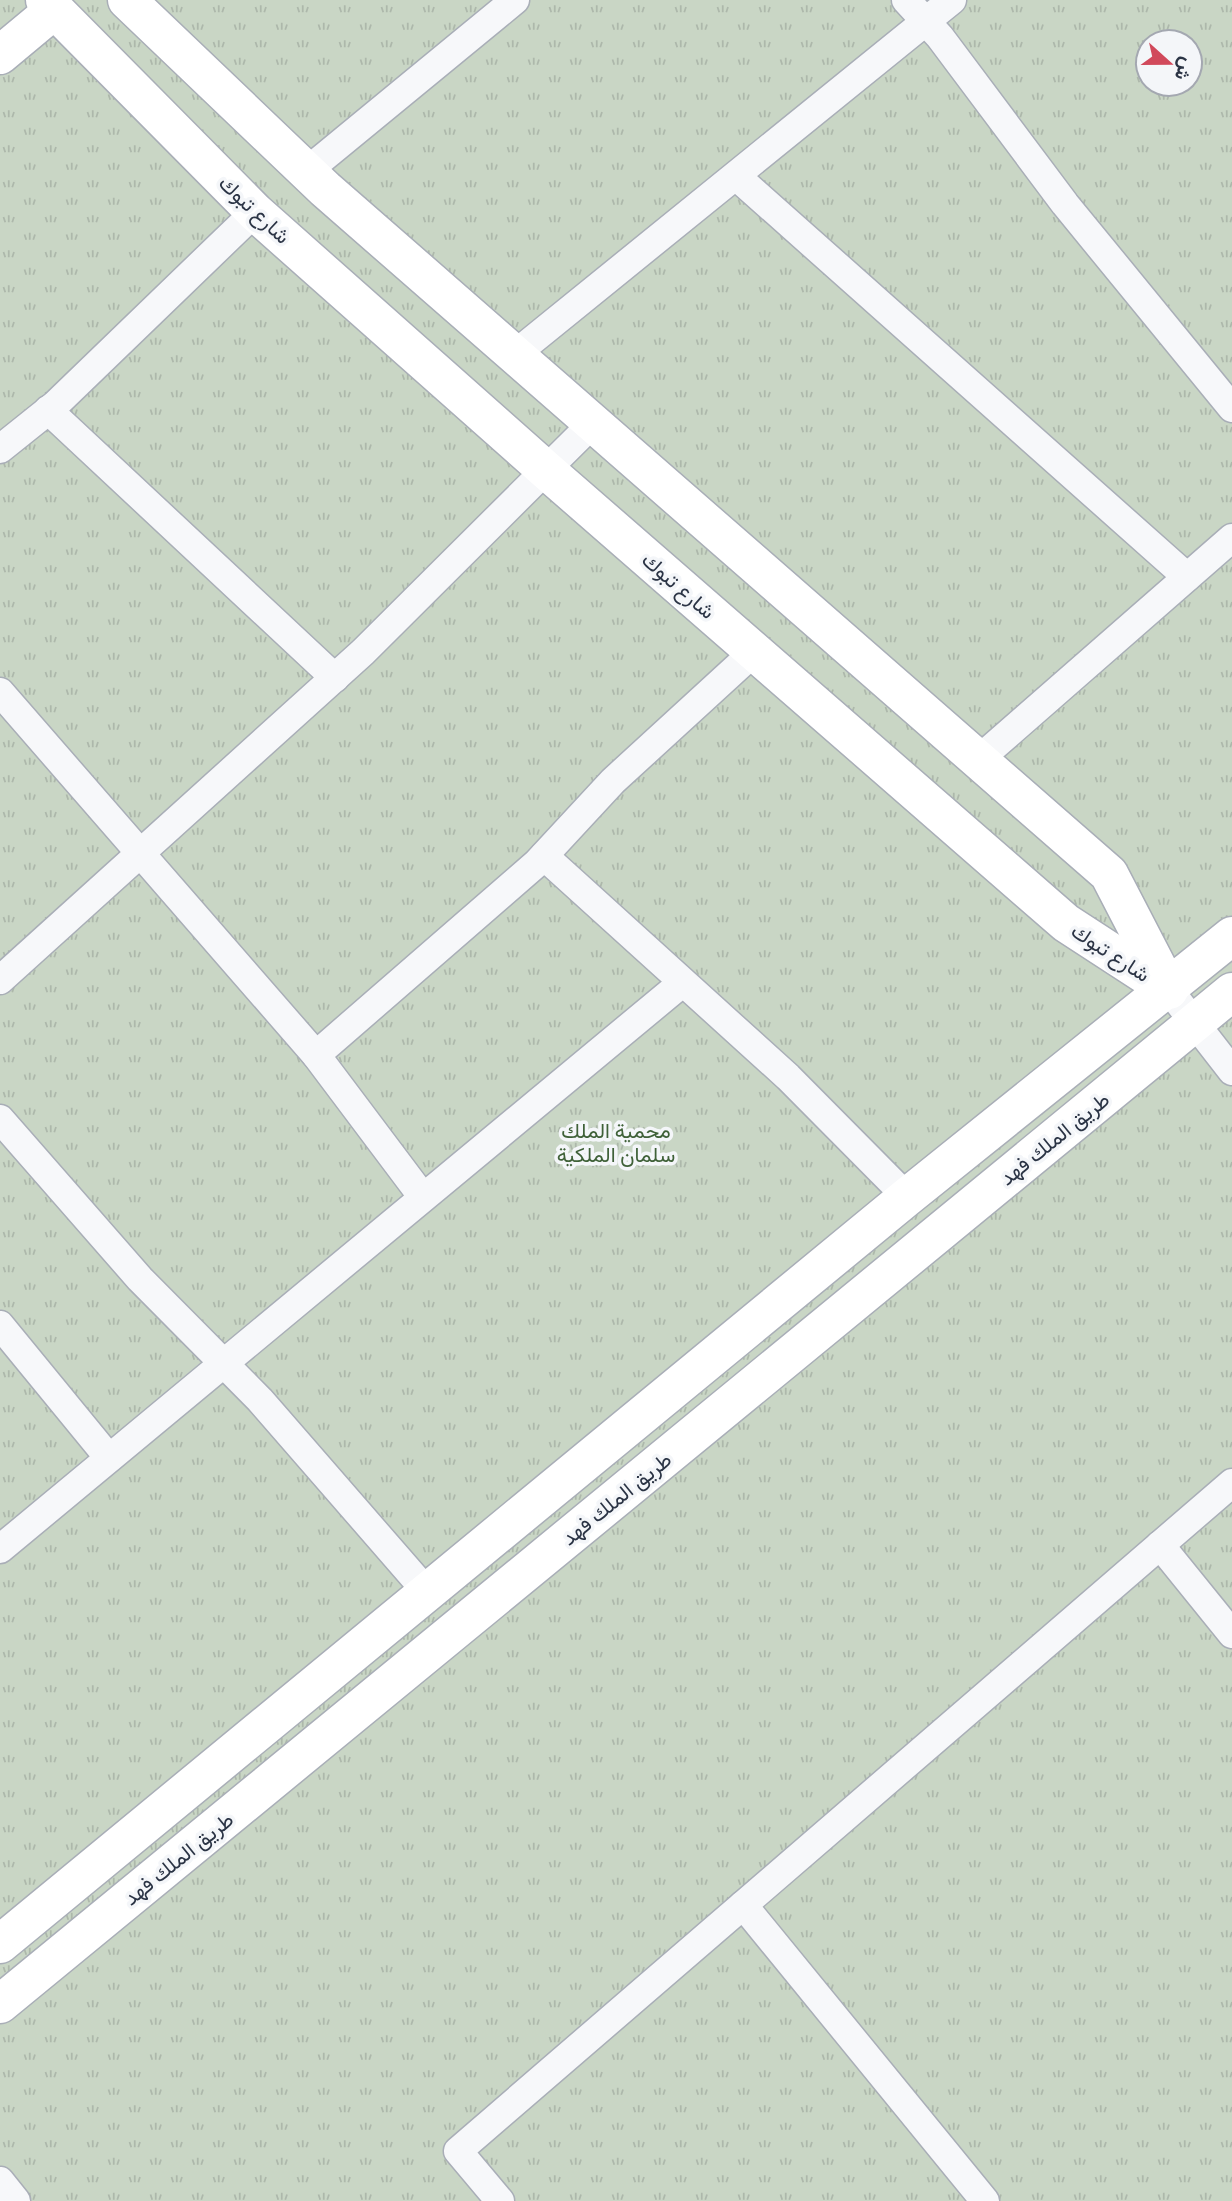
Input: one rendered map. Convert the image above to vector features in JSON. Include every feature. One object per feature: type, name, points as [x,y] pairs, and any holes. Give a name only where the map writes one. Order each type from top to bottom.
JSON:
[{"type":"street","name":"شارع تبوك","points":[[127,0],[307,171],[1109,874],[1169,990]]},
{"type":"street","points":[[307,171],[514,0]]},
{"type":"street","points":[[906,0],[926,22],[1065,204],[1232,408]]},
{"type":"street","points":[[514,355],[952,0]]},
{"type":"street","name":"شارع تبوك","points":[[49,5],[256,212],[547,471],[756,650],[1066,923],[1169,990]]},
{"type":"street","points":[[0,55],[49,5]]},
{"type":"street","points":[[736,176],[1187,577]]},
{"type":"street","points":[[0,449],[48,410],[256,212]]},
{"type":"street","points":[[48,410],[335,678]]},
{"type":"street","points":[[0,979],[335,678],[593,423]]},
{"type":"street","points":[[978,760],[1232,538]]},
{"type":"street","points":[[316,1055],[544,856],[613,781],[756,650]]},
{"type":"street","points":[[0,692],[316,1055],[422,1196]]},
{"type":"street","points":[[544,856],[788,1077],[907,1197]]},
{"type":"street","points":[[0,1944],[907,1197],[1169,990],[1232,936]]},
{"type":"street","points":[[0,1549],[422,1196],[682,983]]},
{"type":"street","points":[[1169,990],[1232,1071]]},
{"type":"street","name":"طريق الملك فهد","points":[[0,2004],[1232,992]]},
{"type":"street","points":[[0,1119],[140,1279],[260,1400],[427,1592]]},
{"type":"street","points":[[0,1325],[109,1458]]},
{"type":"street","points":[[500,2201],[458,2151],[1232,1483]]},
{"type":"street","points":[[1160,1545],[1232,1634]]},
{"type":"street","points":[[743,1905],[985,2201]]},
{"type":"street","points":[[0,2180],[16,2201]]},
{"type":"green space","name":"محمية الملك سلمان الملكية","points":[[0,0],[1232,0],[1232,2201],[0,2201]]}]
